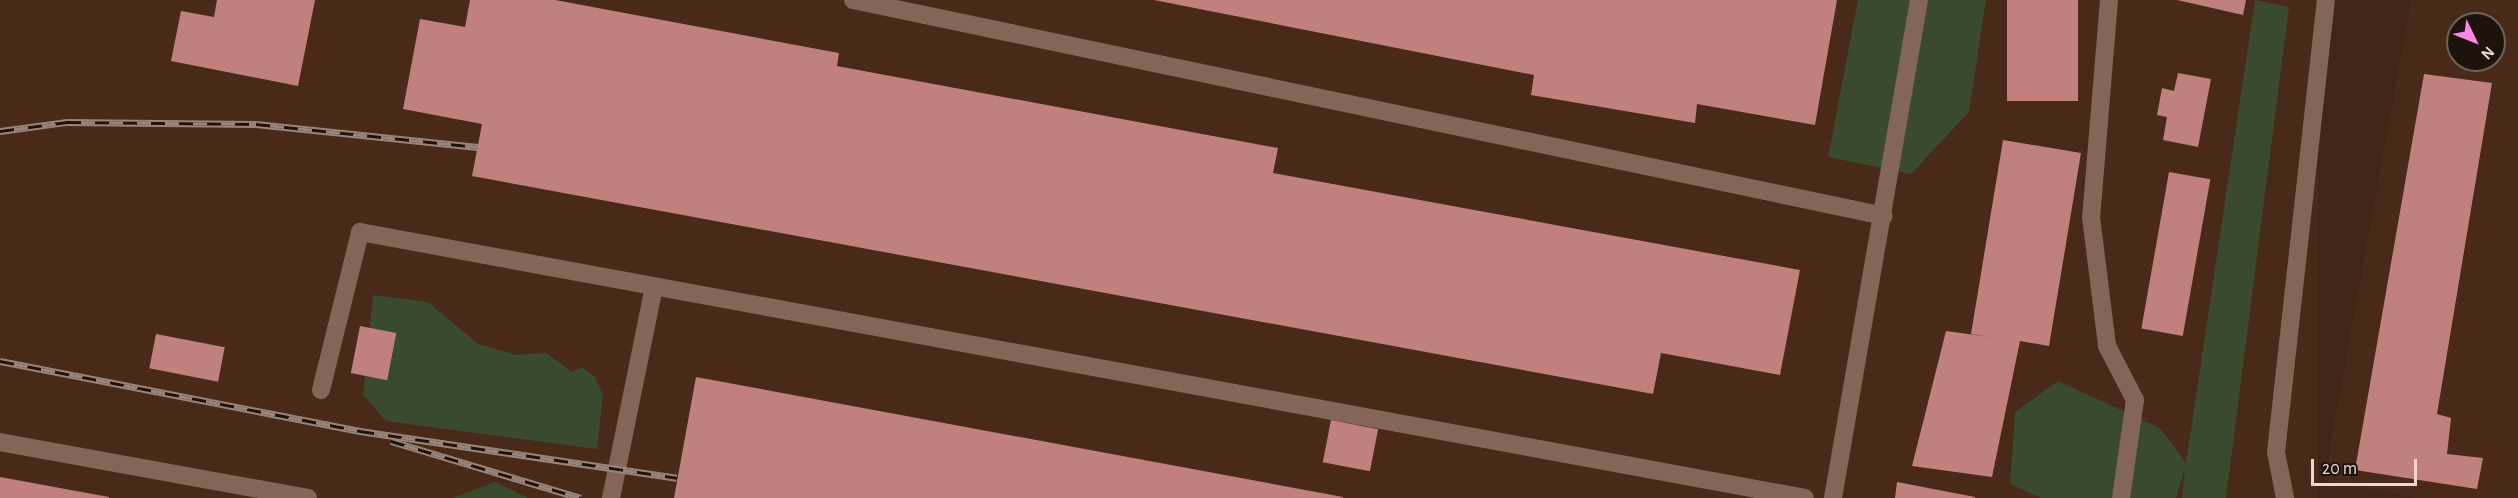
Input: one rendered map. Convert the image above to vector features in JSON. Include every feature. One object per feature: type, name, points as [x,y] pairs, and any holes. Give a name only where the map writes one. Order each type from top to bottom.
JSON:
[{"type":"street","points":[[853,0],[1884,216]]},
{"type":"street","points":[[1833,498],[1884,216],[1919,0]]},
{"type":"street","points":[[2109,0],[2091,217],[2107,346],[2135,400],[2121,498]]},
{"type":"street","points":[[2285,498],[2276,453],[2326,0]]},
{"type":"street","points":[[321,390],[360,232],[1806,498]]},
{"type":"street","points":[[611,498],[654,286]]},
{"type":"street","points":[[0,442],[308,498]]},
{"type":"shaded area","points":[[0,0],[2318,0],[2318,498],[0,498]]},
{"type":"shaded area","points":[[2411,0],[2518,0],[2518,498],[2414,498],[2324,480]]},
{"type":"green space","points":[[1858,0],[1986,0],[1969,112],[1911,174],[1828,157]]},
{"type":"green space","points":[[2255,0],[2289,7],[2226,498],[2182,498],[2185,468],[2176,498],[2041,498],[2010,484],[2015,412],[2058,381],[2160,428],[2186,463]]},
{"type":"green space","points":[[373,295],[428,302],[478,344],[516,355],[546,353],[572,372],[582,367],[594,376],[603,395],[597,449],[386,421],[363,395]]},
{"type":"green space","points":[[495,482],[528,498],[453,498]]},
{"type":"building","points":[[217,0],[315,0],[298,86],[171,61],[181,11],[214,17]]},
{"type":"building","points":[[470,0],[555,0],[839,53],[837,66],[1278,148],[1273,173],[1800,270],[1780,375],[1661,353],[1653,394],[472,176],[482,124],[403,109],[420,19],[465,27]]},
{"type":"building","points":[[1154,0],[1837,0],[1815,125],[1697,104],[1695,123],[1531,95],[1534,75]]},
{"type":"building","points":[[2007,0],[2078,0],[2078,101],[2007,101]]},
{"type":"building","points":[[2177,0],[2246,0],[2243,15]]},
{"type":"building","points":[[2178,73],[2211,79],[2198,147],[2163,140],[2167,117],[2157,115],[2162,88],[2174,91]]},
{"type":"building","points":[[2424,74],[2492,83],[2437,414],[2451,418],[2447,454],[2483,458],[2477,489],[2355,470]]},
{"type":"building","points":[[2003,140],[2081,153],[2049,346],[2020,341],[1992,477],[1912,466],[1946,331],[1990,337],[1971,334]]},
{"type":"building","points":[[2169,172],[2210,179],[2183,336],[2141,329]]},
{"type":"building","points":[[360,326],[396,333],[387,380],[351,373]]},
{"type":"building","points":[[156,334],[225,347],[218,382],[149,368]]},
{"type":"building","points":[[696,377],[1343,497],[1343,498],[674,498]]},
{"type":"building","points":[[1331,420],[1378,429],[1370,471],[1323,462]]},
{"type":"building","points":[[0,477],[109,497],[109,498],[0,498]]},
{"type":"building","points":[[1897,482],[1975,497],[1975,498],[1895,498]]},
{"type":"railway","points":[[0,131],[67,122],[256,124],[478,147]]},
{"type":"railway","points":[[0,361],[360,431],[677,478]]},
{"type":"railway","points":[[391,441],[581,498]]}]
